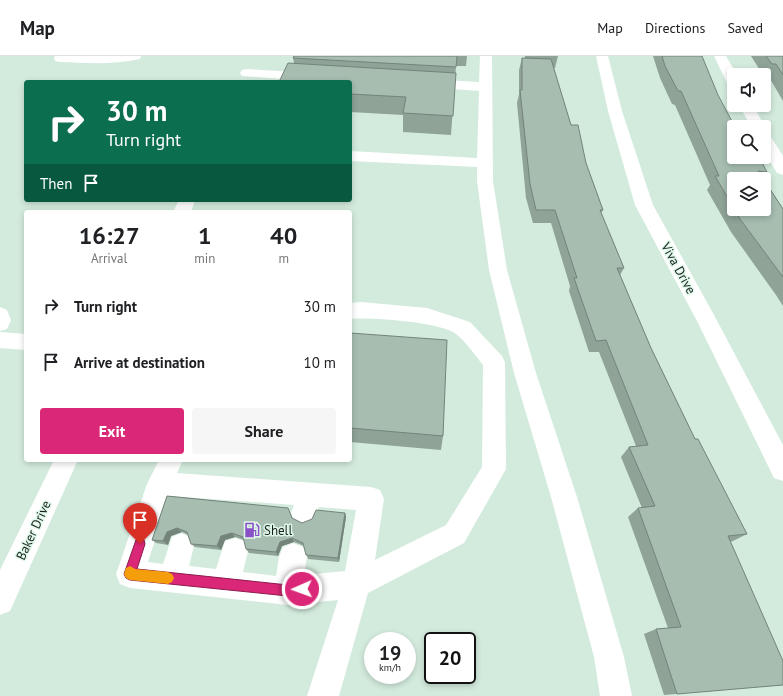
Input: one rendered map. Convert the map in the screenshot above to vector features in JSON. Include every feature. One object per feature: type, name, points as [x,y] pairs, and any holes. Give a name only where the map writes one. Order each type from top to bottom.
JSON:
[{"type":"street","points":[[60,58],[108,60],[135,56]]},
{"type":"street","points":[[486,56],[485,181],[498,270],[525,373],[564,497],[607,649],[616,696]]},
{"type":"street","name":"Viva Drive","points":[[602,56],[615,111],[644,205],[707,321],[783,470]]},
{"type":"street","points":[[720,56],[727,70]]},
{"type":"street","points":[[247,72],[326,77]]},
{"type":"street","points":[[414,83],[485,87]]},
{"type":"street","points":[[771,149],[783,170]]},
{"type":"street","points":[[352,156],[485,163]]},
{"type":"street","points":[[170,462],[160,484],[130,574],[288,590],[357,584],[455,534],[494,469],[494,362],[463,328],[427,316],[361,310],[352,311]]},
{"type":"street","points":[[0,315],[0,323]]},
{"type":"street","points":[[0,340],[24,342]]},
{"type":"street","name":"Baker Drive","points":[[0,601],[65,462]]},
{"type":"street","points":[[160,484],[195,495],[307,504],[371,499],[357,584],[323,696]]},
{"type":"street","points":[[172,579],[181,546]]},
{"type":"street","points":[[226,584],[235,551]]},
{"type":"street","points":[[288,590],[293,557]]},
{"type":"building","points":[[294,56],[457,56],[456,67],[293,58]]},
{"type":"building","points":[[662,56],[702,56],[718,95],[731,120],[727,120],[727,164],[763,164],[767,172],[727,172],[727,197],[715,176],[719,176],[681,91],[678,91],[665,66]]},
{"type":"building","points":[[766,56],[783,56],[783,75],[776,64],[772,64]]},
{"type":"building","points":[[522,58],[551,59],[571,125],[578,125],[586,163],[603,210],[600,210],[624,268],[617,268],[651,348],[695,439],[698,439],[747,534],[728,536],[783,661],[783,685],[677,694],[656,629],[681,627],[638,508],[655,506],[629,447],[648,445],[606,340],[596,341],[574,278],[577,278],[555,210],[536,210],[530,184],[520,90],[522,90]]},
{"type":"building","points":[[288,63],[456,73],[453,116],[403,113],[406,97],[352,94],[352,80],[280,80]]},
{"type":"building","points":[[771,191],[783,209],[783,277],[738,216],[771,216]]},
{"type":"building","points":[[352,333],[447,340],[443,436],[352,428]]},
{"type":"building","name":"Shell","points":[[167,496],[288,508],[292,518],[302,523],[312,519],[316,510],[345,513],[338,558],[306,555],[303,543],[292,538],[280,542],[276,552],[246,549],[243,537],[232,533],[221,536],[217,546],[191,544],[187,532],[177,528],[167,532],[163,541],[152,540]]},
{"type":"slow traffic","points":[[130,572],[130,574],[168,578]]},
{"type":"place","name":"Shell","points":[[252,530]]},
{"type":"route","points":[[140,544],[130,574],[288,590],[302,589]]}]
